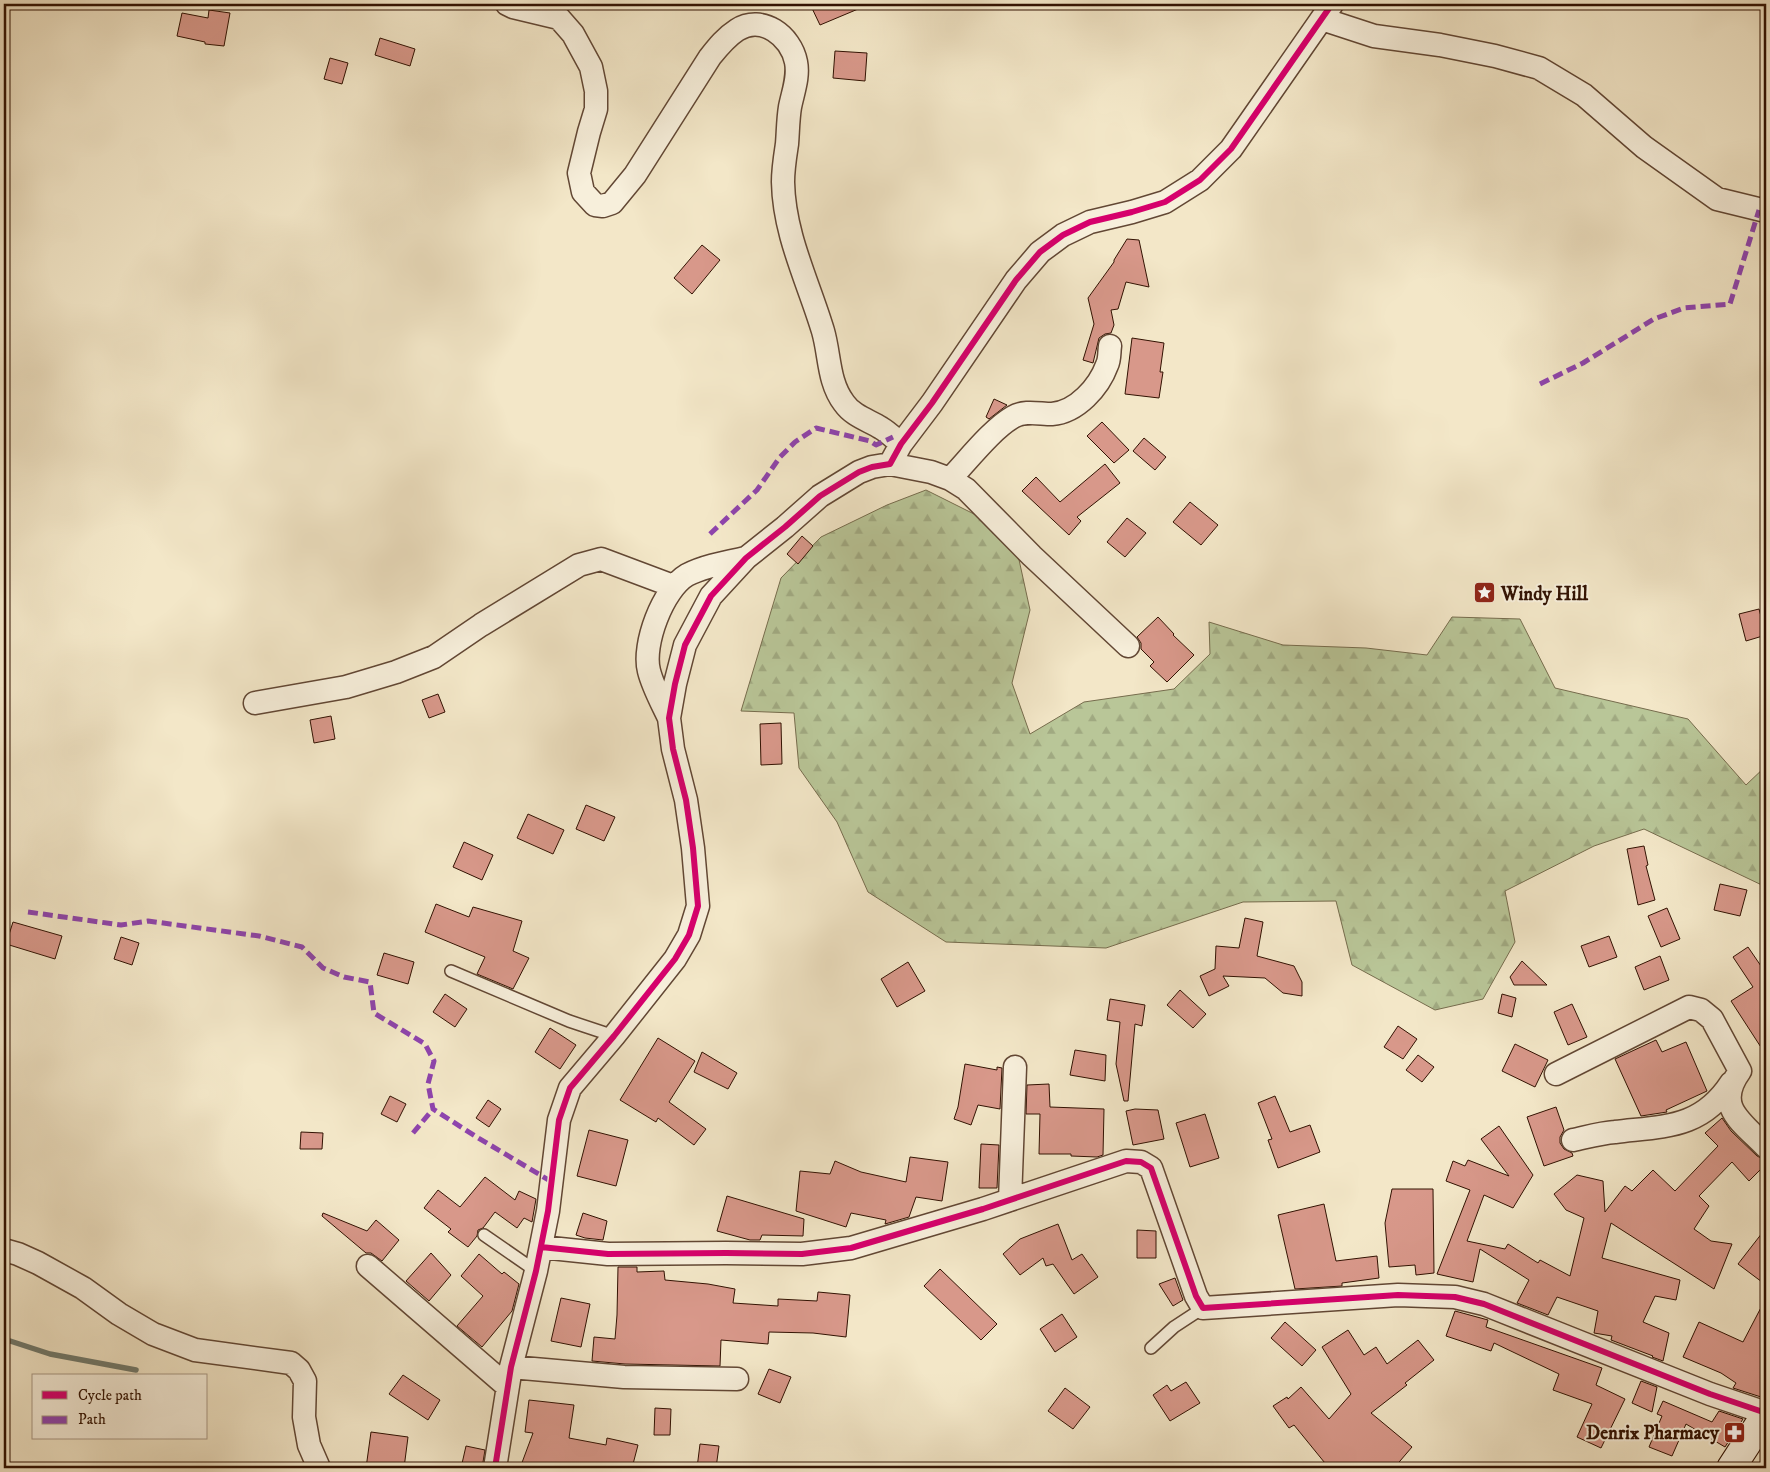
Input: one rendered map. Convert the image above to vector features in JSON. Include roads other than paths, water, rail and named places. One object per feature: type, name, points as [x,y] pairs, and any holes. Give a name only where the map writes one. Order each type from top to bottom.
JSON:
[{"type":"main road","points":[[1731,1468],[1761,1426]]},
{"type":"street","points":[[507,4],[558,18],[573,34],[591,67],[596,91],[596,109],[579,173],[583,192],[595,205],[602,206],[612,203],[635,175],[710,57],[725,40],[738,29],[752,25],[769,26],[780,34],[790,47],[796,62],[796,87],[790,108],[783,182],[786,218],[793,246],[823,332],[830,372],[843,402],[852,412],[882,428],[901,444]]},
{"type":"street","points":[[890,464],[901,444],[932,403],[1016,280],[1040,252],[1064,234],[1090,222],[1166,202],[1200,180],[1231,148],[1327,11],[1374,36],[1440,45],[1496,56],[1539,68],[1584,95],[1644,147],[1718,198],[1766,211]]},
{"type":"street","points":[[950,478],[1000,426],[1016,415],[1025,413],[1053,414],[1068,409],[1082,400],[1100,381],[1108,363],[1110,346]]},
{"type":"street","points":[[668,718],[674,684],[685,645],[711,596],[746,558],[820,496],[859,472],[872,467],[890,464],[931,472],[950,478],[978,500],[1032,556],[1128,646]]},
{"type":"street","points":[[495,1468],[510,1377],[536,1271],[548,1211],[559,1120],[570,1088],[675,959],[689,935],[698,906],[693,848],[687,809],[668,718],[649,670],[649,641],[658,613],[673,586],[687,575],[719,564],[746,558]]},
{"type":"street","points":[[255,703],[346,687],[396,672],[434,657],[579,565],[601,559],[673,586]]},
{"type":"street","points":[[1556,1074],[1689,1007],[1701,1010],[1712,1019],[1740,1071],[1721,1098],[1710,1108],[1672,1126],[1613,1132],[1573,1140]]},
{"type":"street","points":[[1010,1200],[1015,1067]]},
{"type":"street","points":[[1731,1083],[1731,1110],[1766,1147]]},
{"type":"street","points":[[541,1247],[608,1254],[802,1254],[851,1248],[1010,1200],[1126,1161],[1141,1162],[1151,1168],[1193,1288],[1203,1308],[1398,1295],[1455,1297],[1484,1304],[1710,1394],[1761,1426]]},
{"type":"street","points":[[4,1250],[38,1263],[83,1288],[119,1314],[153,1334],[195,1350],[291,1363],[305,1380],[304,1417],[310,1445],[319,1468]]},
{"type":"street","points":[[368,1266],[510,1377],[737,1379]]},
{"type":"lane","points":[[451,971],[569,1021],[614,1036]]},
{"type":"lane","points":[[484,1235],[536,1271]]},
{"type":"lane","points":[[1151,1348],[1174,1327],[1203,1308]]},
{"type":"waterway","points":[[4,1339],[50,1354],[136,1370]]},
{"type":"place","name":"Windy Hill","points":[[1485,593]]},
{"type":"place","name":"Denrix Pharmacy","points":[[1735,1432]]}]
